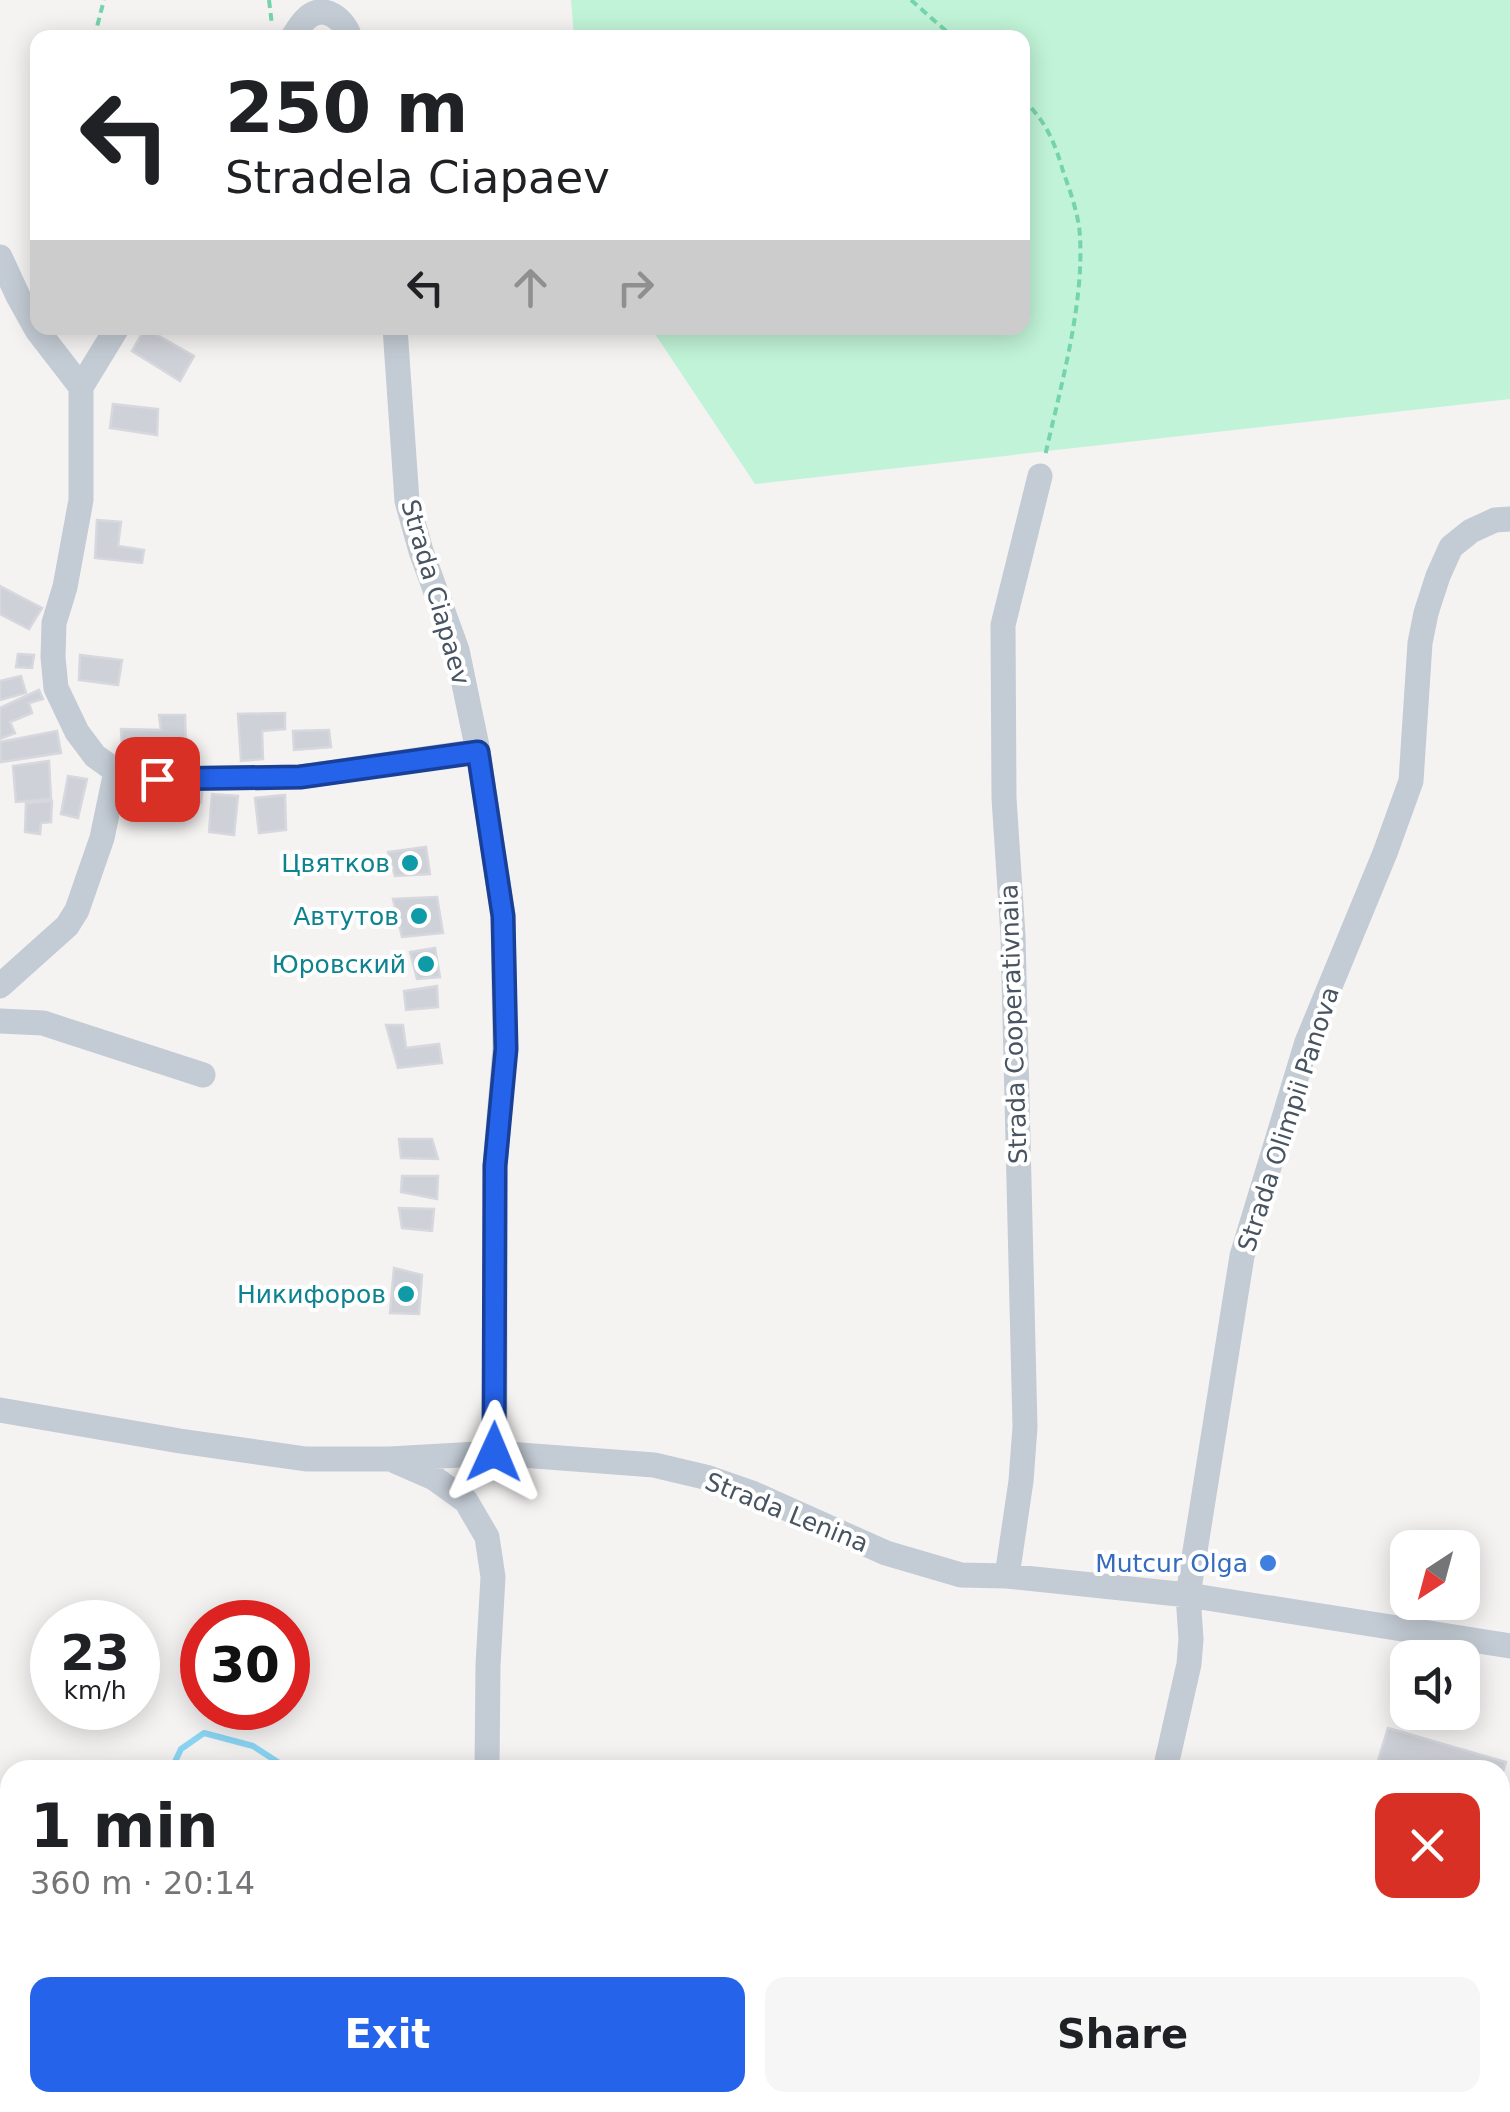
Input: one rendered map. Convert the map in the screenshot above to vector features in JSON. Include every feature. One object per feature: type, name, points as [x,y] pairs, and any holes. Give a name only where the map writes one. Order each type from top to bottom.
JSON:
[{"type":"street","points":[[287,30],[320,12],[334,14],[348,30]]},
{"type":"street","points":[[0,257],[30,316]]},
{"type":"street","points":[[42,335],[82,388]]},
{"type":"street","points":[[113,335],[82,388],[81,500],[65,588],[54,622],[56,688],[76,732],[95,756],[116,771],[157,779],[300,777],[478,752]]},
{"type":"street","name":"Strada Ciapaev","points":[[395,335],[407,501],[420,551],[457,650],[478,752],[503,916],[506,1049],[495,1166],[494,1452]]},
{"type":"street","name":"Strada Cooperativnaia","points":[[1007,1576],[1025,1427],[1002,625],[1040,476]]},
{"type":"street","name":"Strada Olimpii Panova","points":[[1166,1760],[1188,1664],[1188,1595],[1242,1256],[1308,1042],[1411,781],[1420,643],[1438,576],[1451,548],[1471,532],[1495,520],[1510,519]]},
{"type":"street","points":[[0,986],[67,926],[77,910],[102,838],[116,771]]},
{"type":"street","points":[[0,1021],[43,1023],[203,1075]]},
{"type":"street","name":"Strada Lenina","points":[[0,1410],[306,1459],[390,1459],[494,1452],[654,1465],[752,1493],[886,1553],[961,1575],[1007,1576],[1188,1595],[1510,1646]]},
{"type":"street","points":[[390,1459],[434,1478],[466,1501],[487,1537],[492,1578],[487,1760]]},
{"type":"path","points":[[96,30],[104,0]]},
{"type":"path","points":[[268,0],[281,30]]},
{"type":"path","points":[[912,0],[945,30]]},
{"type":"path","points":[[1030,109],[1052,137],[1080,235],[1068,359],[1040,476]]},
{"type":"green space","points":[[571,0],[1510,0],[1510,399],[755,484],[656,335],[1030,335],[1030,30],[573,30]]},
{"type":"building","points":[[141,335],[157,335],[194,356],[180,381],[132,351]]},
{"type":"building","points":[[113,404],[158,409],[157,435],[110,428]]},
{"type":"building","points":[[97,520],[121,522],[118,546],[144,550],[142,563],[95,558]]},
{"type":"building","points":[[0,586],[42,608],[29,629],[0,614]]},
{"type":"building","points":[[18,654],[34,655],[32,668],[16,667]]},
{"type":"building","points":[[80,655],[122,660],[118,685],[79,680]]},
{"type":"building","points":[[21,676],[26,693],[0,700],[0,681]]},
{"type":"building","points":[[39,690],[43,699],[29,703],[32,713],[10,722],[15,733],[0,739],[0,708]]},
{"type":"building","points":[[285,713],[285,729],[262,731],[263,759],[241,761],[238,714]]},
{"type":"building","points":[[159,715],[185,715],[186,747],[122,746],[121,729],[161,730]]},
{"type":"building","points":[[329,730],[331,747],[294,750],[293,731]]},
{"type":"building","points":[[57,731],[61,753],[1,762],[0,742]]},
{"type":"building","points":[[49,761],[51,799],[16,802],[13,766]]},
{"type":"building","points":[[68,776],[87,779],[78,818],[61,814]]},
{"type":"building","points":[[183,791],[202,791],[201,803],[183,803]]},
{"type":"building","points":[[168,792],[166,819],[148,818],[150,793]]},
{"type":"building","points":[[212,794],[238,796],[234,835],[209,832]]},
{"type":"building","points":[[285,795],[286,830],[259,833],[255,798]]},
{"type":"building","points":[[52,801],[51,822],[41,823],[40,834],[25,832],[26,803]]},
{"type":"building","name":"Цвятков","points":[[426,847],[430,874],[395,876],[388,852]]},
{"type":"building","name":"Автутов","points":[[437,897],[443,933],[402,937],[393,899]]},
{"type":"building","name":"Юровский","points":[[435,948],[440,977],[417,979],[410,952]]},
{"type":"building","name":"Юровский","points":[[437,986],[438,1007],[406,1010],[404,991]]},
{"type":"building","points":[[386,1025],[403,1025],[406,1048],[439,1044],[442,1063],[398,1068]]},
{"type":"building","points":[[399,1139],[432,1139],[438,1159],[401,1158]]},
{"type":"building","points":[[402,1176],[438,1176],[437,1199],[401,1192]]},
{"type":"building","points":[[399,1208],[434,1209],[432,1231],[402,1228]]},
{"type":"building","name":"Никифоров","points":[[394,1268],[422,1275],[419,1314],[390,1313]]},
{"type":"building","points":[[1388,1728],[1499,1760],[1378,1760]]},
{"type":"waterway","points":[[176,1760],[181,1749],[204,1733],[253,1746],[275,1760]]},
{"type":"place","name":"Цвятков","points":[[410,863]]},
{"type":"place","name":"Автутов","points":[[419,916]]},
{"type":"place","name":"Юровский","points":[[426,964]]},
{"type":"place","name":"Никифоров","points":[[406,1294]]},
{"type":"place","name":"Mutcur Olga","points":[[1268,1563]]},
{"type":"route","points":[[157,779],[300,777],[478,752],[503,916],[506,1049],[495,1166],[494,1452]]}]
